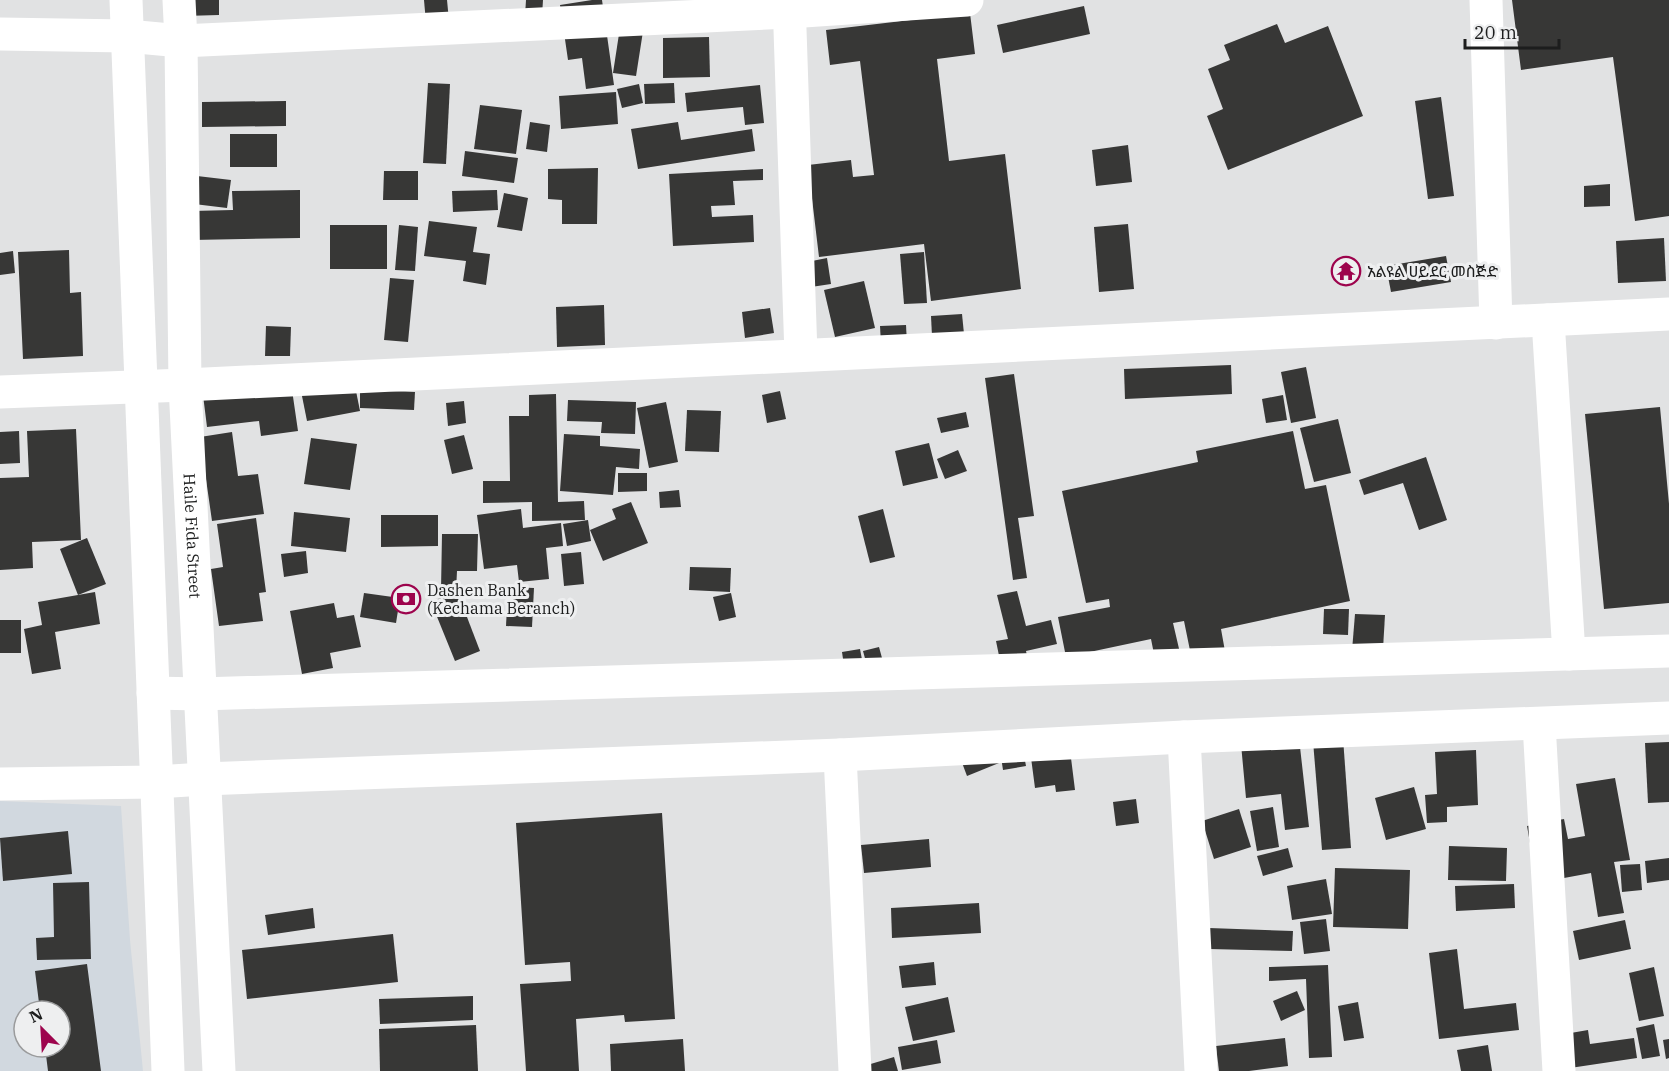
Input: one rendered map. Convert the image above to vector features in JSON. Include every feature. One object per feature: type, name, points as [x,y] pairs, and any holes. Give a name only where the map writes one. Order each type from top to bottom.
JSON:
[{"type":"street","points":[[126,0],[168,1071]]},
{"type":"street","name":"Haile Fida Street","points":[[179,0],[185,385],[219,1071]]},
{"type":"street","points":[[0,34],[127,36],[181,41],[789,6],[967,0]]},
{"type":"street","points":[[1486,0],[1496,323]]},
{"type":"street","points":[[789,6],[801,355]]},
{"type":"street","points":[[0,392],[1669,314]]},
{"type":"street","points":[[1548,320],[1569,654]]},
{"type":"street","points":[[153,693],[200,694],[1669,651]]},
{"type":"street","points":[[0,784],[156,782],[840,755],[1184,737],[1669,718]]},
{"type":"street","points":[[1539,724],[1559,1071]]},
{"type":"street","points":[[1184,737],[1201,1071]]},
{"type":"street","points":[[840,755],[855,1071]]},
{"type":"shaded area","points":[[0,801],[121,806],[130,940],[143,1071],[0,1071]]},
{"type":"building","points":[[184,0],[219,0],[219,15],[184,16]]},
{"type":"building","points":[[424,0],[447,0],[450,31],[427,34]]},
{"type":"building","points":[[526,0],[543,0],[541,31],[524,30]]},
{"type":"building","points":[[602,0],[614,85],[586,89],[582,58],[568,60],[560,5]]},
{"type":"building","points":[[1512,0],[1669,0],[1669,216],[1635,221],[1613,57],[1521,70]]},
{"type":"building","points":[[1084,6],[1090,34],[1003,53],[997,25]]},
{"type":"building","points":[[970,13],[975,54],[937,59],[949,161],[1005,154],[1021,289],[931,301],[924,244],[819,257],[808,165],[851,160],[853,177],[874,175],[860,61],[830,65],[826,30]]},
{"type":"building","points":[[621,21],[644,25],[636,76],[613,73]]},
{"type":"building","points":[[1277,24],[1285,43],[1328,26],[1363,116],[1228,170],[1207,116],[1223,109],[1208,69],[1230,60],[1224,45]]},
{"type":"building","points":[[709,37],[710,77],[663,78],[663,38]]},
{"type":"building","points":[[428,83],[450,84],[446,164],[423,163]]},
{"type":"building","points":[[674,83],[675,103],[645,104],[644,84]]},
{"type":"building","points":[[639,84],[643,103],[622,108],[617,89]]},
{"type":"building","points":[[760,85],[764,123],[745,125],[743,107],[687,112],[685,93]]},
{"type":"building","points":[[616,92],[618,124],[561,129],[559,96]]},
{"type":"building","points":[[1441,97],[1454,196],[1428,199],[1415,101]]},
{"type":"building","points":[[286,101],[286,126],[202,127],[202,102]]},
{"type":"building","points":[[480,105],[522,110],[516,154],[474,149]]},
{"type":"building","points":[[530,122],[550,125],[547,152],[526,149]]},
{"type":"building","points":[[678,122],[681,140],[752,129],[755,151],[638,169],[631,129]]},
{"type":"building","points":[[230,134],[277,134],[277,167],[230,167]]},
{"type":"building","points":[[1128,145],[1132,182],[1096,186],[1092,150]]},
{"type":"building","points":[[465,151],[518,158],[514,183],[462,176]]},
{"type":"building","points":[[598,168],[597,224],[562,224],[562,200],[548,199],[548,169]]},
{"type":"building","points":[[763,169],[763,180],[733,181],[735,205],[711,206],[712,217],[753,215],[754,242],[673,246],[669,174]]},
{"type":"building","points":[[384,171],[418,171],[418,200],[383,200]]},
{"type":"building","points":[[197,176],[231,180],[227,208],[194,204]]},
{"type":"building","points":[[1610,184],[1610,206],[1584,207],[1584,186]]},
{"type":"building","points":[[300,190],[300,238],[192,240],[192,211],[233,210],[232,191]]},
{"type":"building","points":[[497,190],[498,210],[453,212],[452,191]]},
{"type":"building","points":[[504,193],[528,198],[522,231],[497,227]]},
{"type":"building","points":[[429,221],[477,227],[473,252],[490,254],[486,285],[463,281],[466,261],[424,256]]},
{"type":"building","points":[[1128,224],[1134,289],[1099,292],[1094,227]]},
{"type":"building","points":[[330,225],[387,225],[387,269],[330,269]]},
{"type":"building","points":[[399,225],[418,227],[415,271],[395,270]]},
{"type":"building","points":[[1664,238],[1666,281],[1618,283],[1616,241]]},
{"type":"building","points":[[69,250],[70,293],[81,292],[83,356],[23,359],[18,252]]},
{"type":"building","points":[[13,251],[15,273],[0,275],[0,253]]},
{"type":"building","points":[[924,252],[927,303],[904,304],[900,254]]},
{"type":"building","points":[[1446,256],[1451,282],[1391,292],[1386,266]]},
{"type":"building","points":[[827,258],[831,284],[811,287],[807,262]]},
{"type":"building","points":[[390,278],[414,280],[408,342],[384,340]]},
{"type":"building","points":[[864,281],[875,328],[835,337],[824,290]]},
{"type":"building","points":[[604,305],[605,345],[557,347],[556,307]]},
{"type":"building","points":[[770,308],[774,333],[745,338],[742,312]]},
{"type":"building","points":[[962,314],[964,334],[932,336],[931,316]]},
{"type":"building","points":[[906,325],[907,344],[881,344],[880,326]]},
{"type":"building","points":[[266,326],[291,327],[290,356],[265,356]]},
{"type":"building","points":[[1231,365],[1232,394],[1125,399],[1124,369]]},
{"type":"building","points":[[1306,367],[1316,418],[1291,423],[1281,372]]},
{"type":"building","points":[[1014,374],[1034,516],[1018,518],[1027,578],[1013,580],[985,378]]},
{"type":"building","points":[[353,376],[360,411],[307,421],[300,386]]},
{"type":"building","points":[[291,383],[298,431],[261,436],[259,421],[207,427],[203,395]]},
{"type":"building","points":[[360,390],[415,392],[414,410],[360,408]]},
{"type":"building","points":[[780,391],[786,419],[767,423],[762,395]]},
{"type":"building","points":[[556,394],[558,502],[584,501],[585,520],[532,521],[532,502],[483,503],[483,481],[510,481],[509,416],[529,416],[529,395]]},
{"type":"building","points":[[1283,395],[1287,420],[1266,423],[1262,399]]},
{"type":"building","points":[[568,400],[636,402],[635,434],[601,433],[602,422],[567,421]]},
{"type":"building","points":[[464,401],[466,423],[448,426],[446,403]]},
{"type":"building","points":[[666,402],[678,462],[649,468],[637,408]]},
{"type":"building","points":[[1660,407],[1669,504],[1669,603],[1604,609],[1585,414]]},
{"type":"building","points":[[687,410],[721,411],[719,452],[685,451]]},
{"type":"building","points":[[966,412],[969,427],[941,433],[937,418]]},
{"type":"building","points":[[1338,419],[1351,473],[1314,482],[1300,428]]},
{"type":"building","points":[[76,429],[81,540],[32,542],[33,568],[0,570],[0,478],[29,477],[27,431]]},
{"type":"building","points":[[19,431],[20,463],[0,464],[0,432]]},
{"type":"building","points":[[1293,431],[1305,489],[1326,485],[1350,601],[1221,629],[1228,668],[1195,675],[1184,621],[1173,623],[1180,653],[1155,659],[1151,639],[1066,657],[1058,617],[1110,607],[1109,599],[1086,603],[1062,491],[1198,462],[1196,451]]},
{"type":"building","points":[[232,432],[238,476],[258,474],[264,514],[212,521],[200,437]]},
{"type":"building","points":[[564,434],[600,436],[600,446],[640,449],[639,469],[616,467],[613,495],[560,491]]},
{"type":"building","points":[[464,435],[473,469],[452,474],[444,440]]},
{"type":"building","points":[[311,438],[357,444],[350,490],[304,484]]},
{"type":"building","points":[[929,443],[938,478],[903,486],[895,451]]},
{"type":"building","points":[[958,450],[967,471],[945,479],[937,459]]},
{"type":"building","points":[[1426,457],[1447,520],[1419,530],[1403,483],[1364,495],[1359,480]]},
{"type":"building","points":[[618,473],[647,473],[647,491],[618,492]]},
{"type":"building","points":[[679,490],[681,507],[660,508],[659,492]]},
{"type":"building","points":[[631,502],[648,543],[603,561],[590,530],[616,519],[612,509]]},
{"type":"building","points":[[521,509],[523,528],[561,523],[563,546],[546,548],[549,579],[519,582],[517,565],[484,569],[477,515]]},
{"type":"building","points":[[883,509],[895,557],[870,563],[858,516]]},
{"type":"building","points":[[294,512],[350,518],[346,552],[291,546]]},
{"type":"building","points":[[381,515],[438,515],[438,546],[381,547]]},
{"type":"building","points":[[256,518],[266,592],[259,593],[263,621],[219,626],[211,569],[223,567],[217,524]]},
{"type":"building","points":[[588,520],[591,541],[567,546],[563,524]]},
{"type":"building","points":[[442,534],[478,534],[477,571],[457,571],[456,591],[441,590]]},
{"type":"building","points":[[87,538],[106,584],[78,595],[60,549]]},
{"type":"building","points":[[306,551],[308,573],[284,577],[281,554]]},
{"type":"building","points":[[581,552],[584,584],[564,586],[561,554]]},
{"type":"building","points":[[690,567],[731,568],[730,592],[689,590]]},
{"type":"building","points":[[508,587],[534,588],[532,627],[506,626]]},
{"type":"building","points":[[457,591],[480,651],[455,661],[431,602]]},
{"type":"building","points":[[1017,591],[1026,626],[1051,620],[1057,644],[1026,651],[1031,674],[1004,680],[996,641],[1008,639],[997,595]]},
{"type":"building","points":[[95,592],[100,624],[55,632],[61,669],[32,674],[24,629],[42,625],[38,602]]},
{"type":"building","points":[[364,593],[400,598],[396,623],[360,617]]},
{"type":"building","points":[[731,593],[736,617],[719,621],[713,597]]},
{"type":"building","points":[[334,603],[337,618],[354,615],[361,647],[330,653],[333,668],[302,674],[290,611]]},
{"type":"building","points":[[1324,609],[1349,609],[1348,635],[1323,634]]},
{"type":"building","points":[[1355,614],[1385,615],[1382,666],[1351,663]]},
{"type":"building","points":[[0,620],[21,620],[21,653],[0,653]]},
{"type":"building","points":[[879,647],[885,669],[869,673],[863,651]]},
{"type":"building","points":[[860,649],[865,676],[846,679],[842,652]]},
{"type":"building","points":[[1299,738],[1309,827],[1285,830],[1281,794],[1246,798],[1241,744]]},
{"type":"building","points":[[1343,738],[1351,848],[1322,850],[1313,741]]},
{"type":"building","points":[[990,740],[999,763],[967,776],[958,752]]},
{"type":"building","points":[[1021,740],[1026,766],[1003,770],[999,744]]},
{"type":"building","points":[[1669,742],[1669,802],[1648,803],[1645,743]]},
{"type":"building","points":[[1050,748],[1052,760],[1071,758],[1075,790],[1056,792],[1055,785],[1035,788],[1030,750]]},
{"type":"building","points":[[1476,750],[1478,805],[1447,807],[1447,822],[1427,823],[1425,795],[1437,794],[1435,752]]},
{"type":"building","points":[[1615,778],[1630,860],[1614,862],[1624,913],[1598,917],[1591,873],[1537,883],[1527,826],[1564,819],[1568,839],[1585,836],[1576,784]]},
{"type":"building","points":[[1414,787],[1426,829],[1386,840],[1375,798]]},
{"type":"building","points":[[1136,799],[1139,823],[1116,826],[1113,802]]},
{"type":"building","points":[[1273,807],[1279,847],[1257,851],[1250,811]]},
{"type":"building","points":[[1239,809],[1251,847],[1214,859],[1202,821]]},
{"type":"building","points":[[662,813],[675,1019],[625,1022],[624,1015],[576,1019],[579,1071],[526,1071],[520,984],[571,981],[570,962],[525,965],[516,823]]},
{"type":"building","points":[[68,831],[72,874],[3,881],[0,838]]},
{"type":"building","points":[[929,839],[931,867],[864,873],[861,845]]},
{"type":"building","points":[[1449,846],[1507,848],[1506,881],[1448,880]]},
{"type":"building","points":[[1288,848],[1293,867],[1263,876],[1257,856]]},
{"type":"building","points":[[1669,858],[1669,880],[1647,883],[1645,861]]},
{"type":"building","points":[[1640,864],[1642,890],[1622,892],[1620,865]]},
{"type":"building","points":[[1335,868],[1410,870],[1408,929],[1333,927]]},
{"type":"building","points":[[1326,879],[1332,914],[1292,920],[1287,886]]},
{"type":"building","points":[[89,882],[91,959],[37,960],[36,938],[54,937],[53,883]]},
{"type":"building","points":[[1514,884],[1515,908],[1456,911],[1455,886]]},
{"type":"building","points":[[979,903],[981,933],[892,938],[891,908]]},
{"type":"building","points":[[313,908],[315,928],[268,935],[265,915]]},
{"type":"building","points":[[1326,919],[1330,951],[1304,954],[1300,922]]},
{"type":"building","points":[[1625,920],[1631,949],[1579,960],[1573,931]]},
{"type":"building","points":[[1209,928],[1293,931],[1292,951],[1209,949]]},
{"type":"building","points":[[393,934],[398,982],[247,999],[242,950]]},
{"type":"building","points":[[1457,949],[1464,1009],[1516,1003],[1519,1030],[1439,1039],[1429,953]]},
{"type":"building","points":[[934,962],[936,985],[902,988],[899,966]]},
{"type":"building","points":[[87,964],[101,1071],[48,1071],[46,1059],[72,1059],[72,999],[38,999],[35,971]]},
{"type":"building","points":[[1328,965],[1332,1057],[1309,1058],[1306,979],[1269,981],[1269,967]]},
{"type":"building","points":[[1654,967],[1664,1016],[1639,1021],[1629,973]]},
{"type":"building","points":[[1297,991],[1305,1010],[1281,1021],[1273,1001]]},
{"type":"building","points":[[473,996],[473,1020],[380,1024],[379,999]]},
{"type":"building","points":[[948,997],[955,1032],[913,1041],[905,1007]]},
{"type":"building","points":[[1358,1002],[1364,1038],[1344,1041],[1338,1006]]},
{"type":"building","points":[[1654,1024],[1660,1056],[1642,1059],[1636,1028]]},
{"type":"building","points":[[476,1025],[478,1071],[380,1071],[379,1029]]},
{"type":"building","points":[[1588,1030],[1590,1044],[1634,1038],[1637,1058],[1570,1068],[1565,1034]]},
{"type":"building","points":[[1285,1038],[1288,1066],[1249,1071],[1219,1071],[1216,1046]]},
{"type":"building","points":[[683,1039],[685,1071],[611,1071],[610,1044]]},
{"type":"building","points":[[1669,1039],[1669,1058],[1666,1059],[1663,1040]]},
{"type":"building","points":[[937,1040],[941,1063],[902,1070],[898,1047]]},
{"type":"building","points":[[1488,1045],[1492,1071],[1461,1071],[1457,1050]]},
{"type":"building","points":[[894,1057],[898,1071],[865,1071],[864,1066]]},
{"type":"place","name":"አልዩል ሀይደር መስጅድ","points":[[1346,271]]},
{"type":"place","name":"Dashen Bank (Kechama Beranch)","points":[[406,599]]}]
